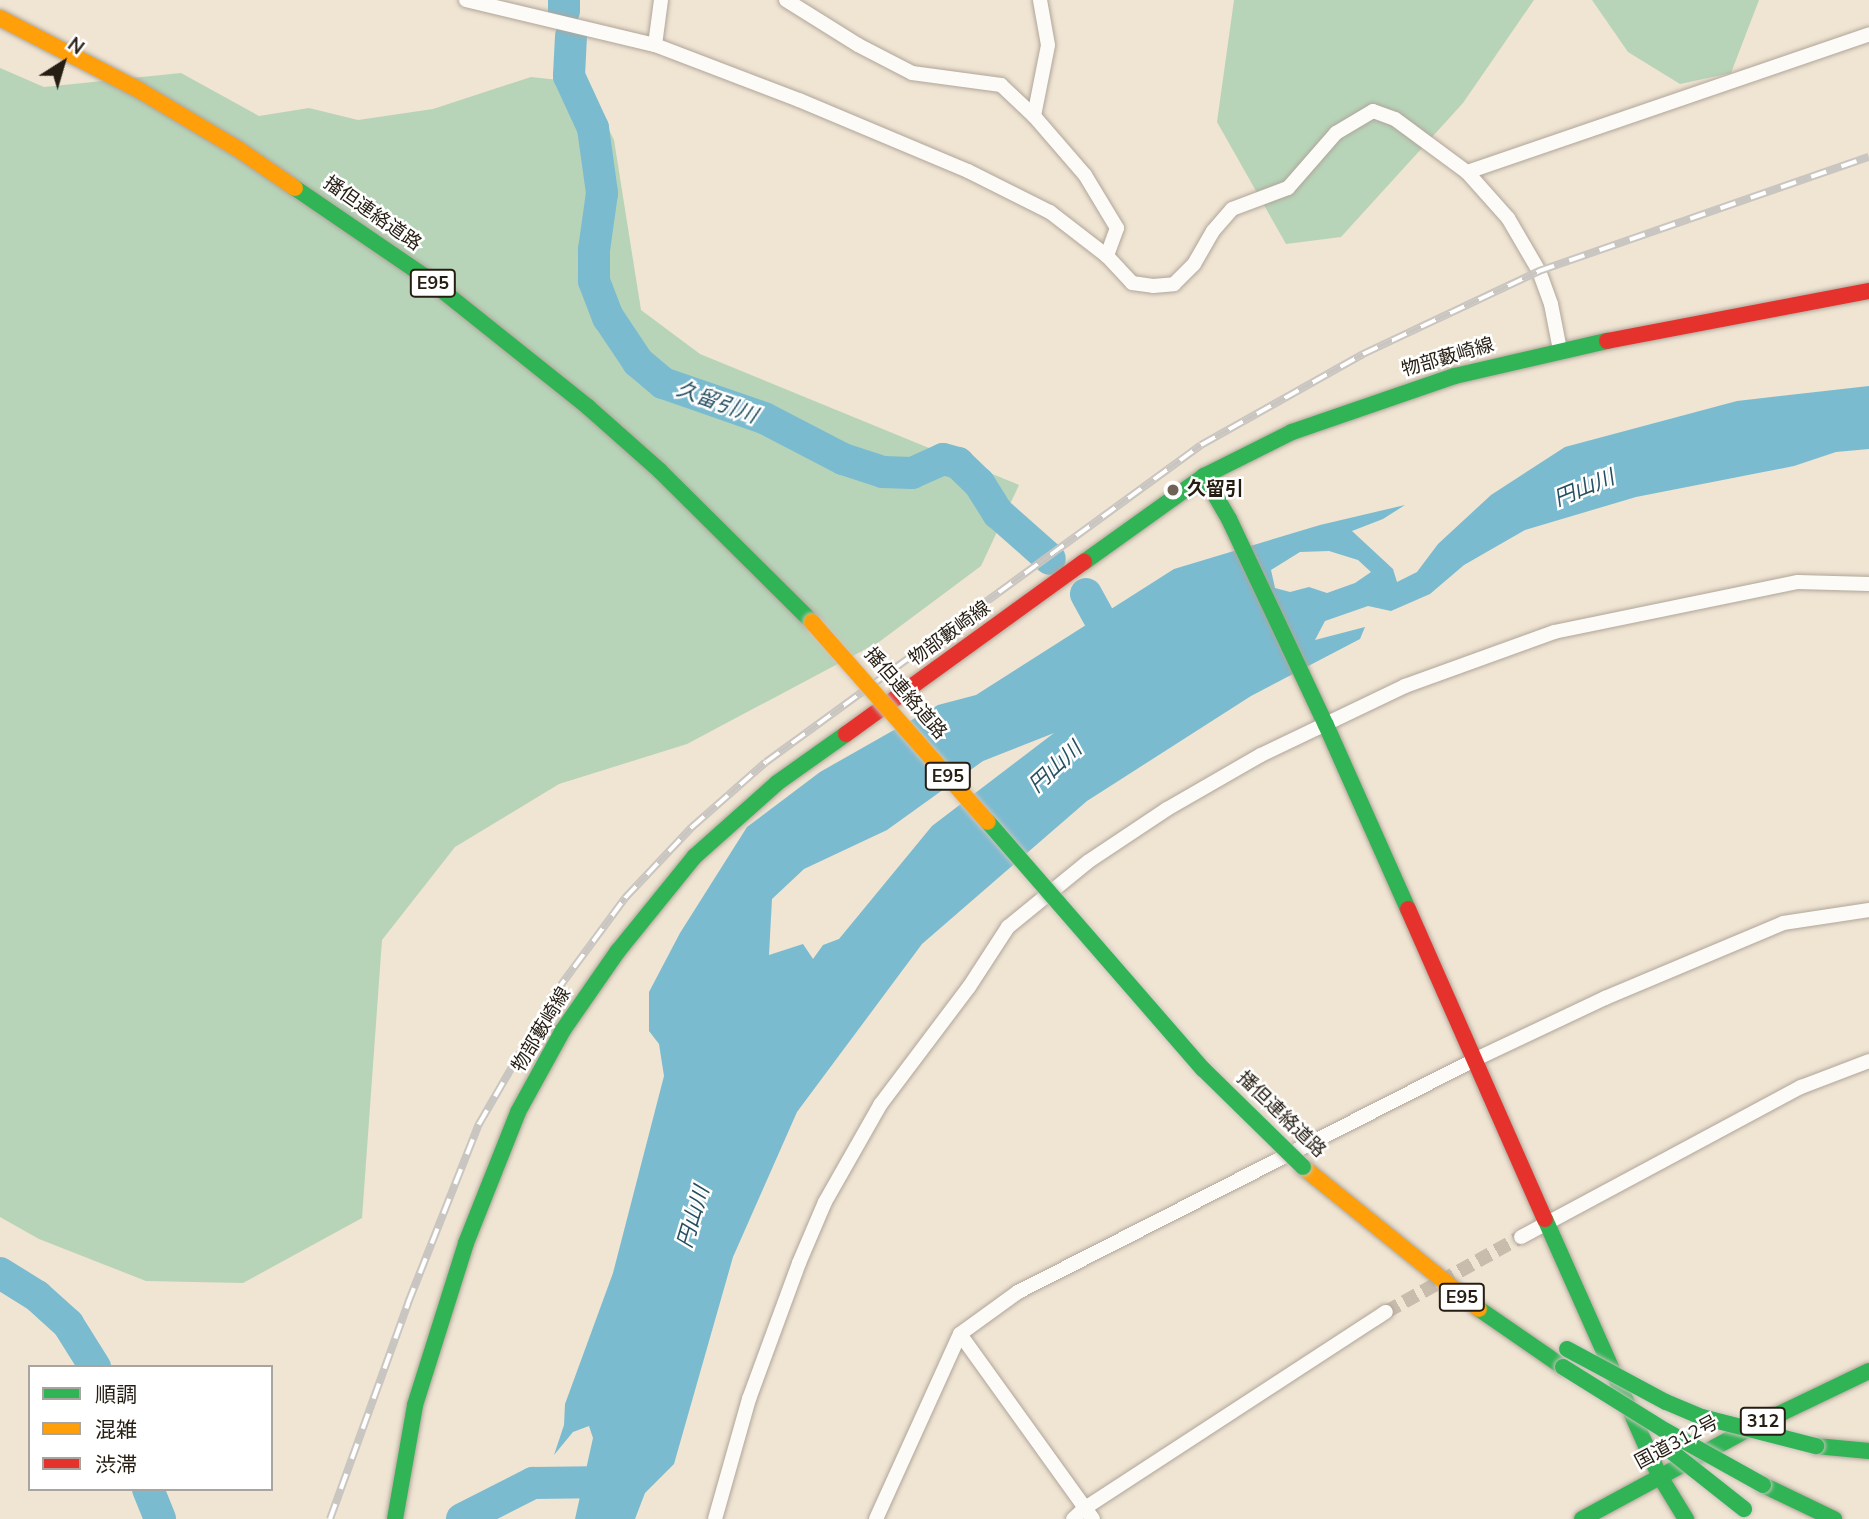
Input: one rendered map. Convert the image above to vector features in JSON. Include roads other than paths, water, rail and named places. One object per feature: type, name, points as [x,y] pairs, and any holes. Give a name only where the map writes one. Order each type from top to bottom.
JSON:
[{"type":"main road","name":"播但連絡道路","points":[[0,18],[139,90],[237,149],[424,275],[630,444],[737,544],[879,695],[1132,991],[1203,1069],[1303,1167],[1366,1220],[1561,1373],[1763,1485],[1835,1519]]},
{"type":"main road","name":"物部藪崎線","points":[[395,1519],[415,1405],[490,1180],[518,1112],[557,1042],[618,951],[694,857],[777,783],[1204,476],[1292,432],[1363,405],[1455,376],[1560,350],[1869,291]]},
{"type":"main road","points":[[1204,476],[1229,519],[1326,725],[1659,1475],[1686,1519]]},
{"type":"main road","points":[[1366,1220],[1460,1284],[1567,1349],[1666,1402],[1702,1417],[1763,1435],[1816,1446],[1869,1451]]},
{"type":"main road","name":"国道312号","points":[[1582,1519],[1659,1475],[1869,1371]]},
{"type":"main road","points":[[1561,1373],[1662,1444],[1749,1514]]},
{"type":"street","points":[[466,0],[655,45],[800,100],[968,171],[1050,212],[1107,256],[1132,283],[1174,284],[1194,264],[1213,231],[1232,209],[1288,188],[1336,133],[1373,111],[1395,119],[1467,172],[1508,218],[1529,251],[1551,304],[1560,350]]},
{"type":"street","points":[[655,45],[661,0]]},
{"type":"street","points":[[786,0],[858,45],[912,73],[1001,85],[1034,116],[1085,176],[1116,229],[1107,256]]},
{"type":"street","points":[[1034,116],[1048,45],[1040,0]]},
{"type":"street","points":[[1467,172],[1869,34]]},
{"type":"street","points":[[715,1519],[749,1399],[825,1202],[880,1105],[969,987],[1008,927],[1089,861],[1167,808],[1261,755],[1405,686],[1554,632],[1798,582],[1869,584]]},
{"type":"street","points":[[876,1519],[960,1334],[1018,1292],[1476,1059],[1605,998],[1783,923],[1869,910]]},
{"type":"street","points":[[1521,1237],[1801,1087],[1869,1062]]},
{"type":"street","points":[[1073,1519],[1089,1513],[1386,1312]]},
{"type":"street","points":[[960,1334],[1089,1513]]},
{"type":"water","name":"円山川","points":[[1869,386],[1869,449],[1836,452],[1794,466],[1636,497],[1525,530],[1464,565],[1430,594],[1391,611],[1368,606],[1325,621],[1315,640],[1365,627],[1360,639],[1251,696],[1087,801],[922,944],[797,1112],[733,1257],[674,1464],[645,1493],[635,1519],[575,1519],[593,1438],[589,1426],[573,1432],[554,1455],[564,1425],[565,1404],[613,1273],[664,1076],[659,1044],[649,1031],[649,992],[680,933],[747,827],[820,772],[938,705],[976,695],[1174,569],[1320,525],[1405,505],[1383,519],[1352,531],[1393,569],[1397,582],[1417,572],[1438,544],[1491,495],[1565,447],[1737,401]],"holes":[[[1329,551],[1358,560],[1371,572],[1355,583],[1327,593],[1309,587],[1290,592],[1275,588],[1271,570],[1300,552]],[[1054,733],[932,826],[839,939],[823,945],[813,959],[803,944],[769,955],[772,899],[804,869],[887,830],[983,761]]]},
{"type":"waterway","name":"久留引川","points":[[564,0],[564,11]]},
{"type":"waterway","name":"久留引川","points":[[571,36],[569,76],[593,128],[602,193],[594,250],[594,281],[608,317],[638,362],[663,383],[764,418],[843,459],[883,472],[912,473],[943,459],[958,463],[979,483],[998,513],[1050,559]]},
{"type":"waterway","name":"久留引川","points":[[1086,594],[1120,656]]},
{"type":"waterway","points":[[0,1273],[37,1296],[68,1324],[94,1365]]},
{"type":"waterway","points":[[462,1519],[533,1483],[611,1482]]},
{"type":"waterway","points":[[149,1491],[160,1519]]},
{"type":"tunnel","points":[[1386,1312],[1521,1237]]},
{"type":"railway","points":[[330,1519],[408,1303],[479,1124],[555,993],[625,898],[692,827],[766,762],[1201,445],[1363,354],[1539,271],[1869,157]]},
{"type":"place","name":"久留引","points":[[1173,490]]}]
